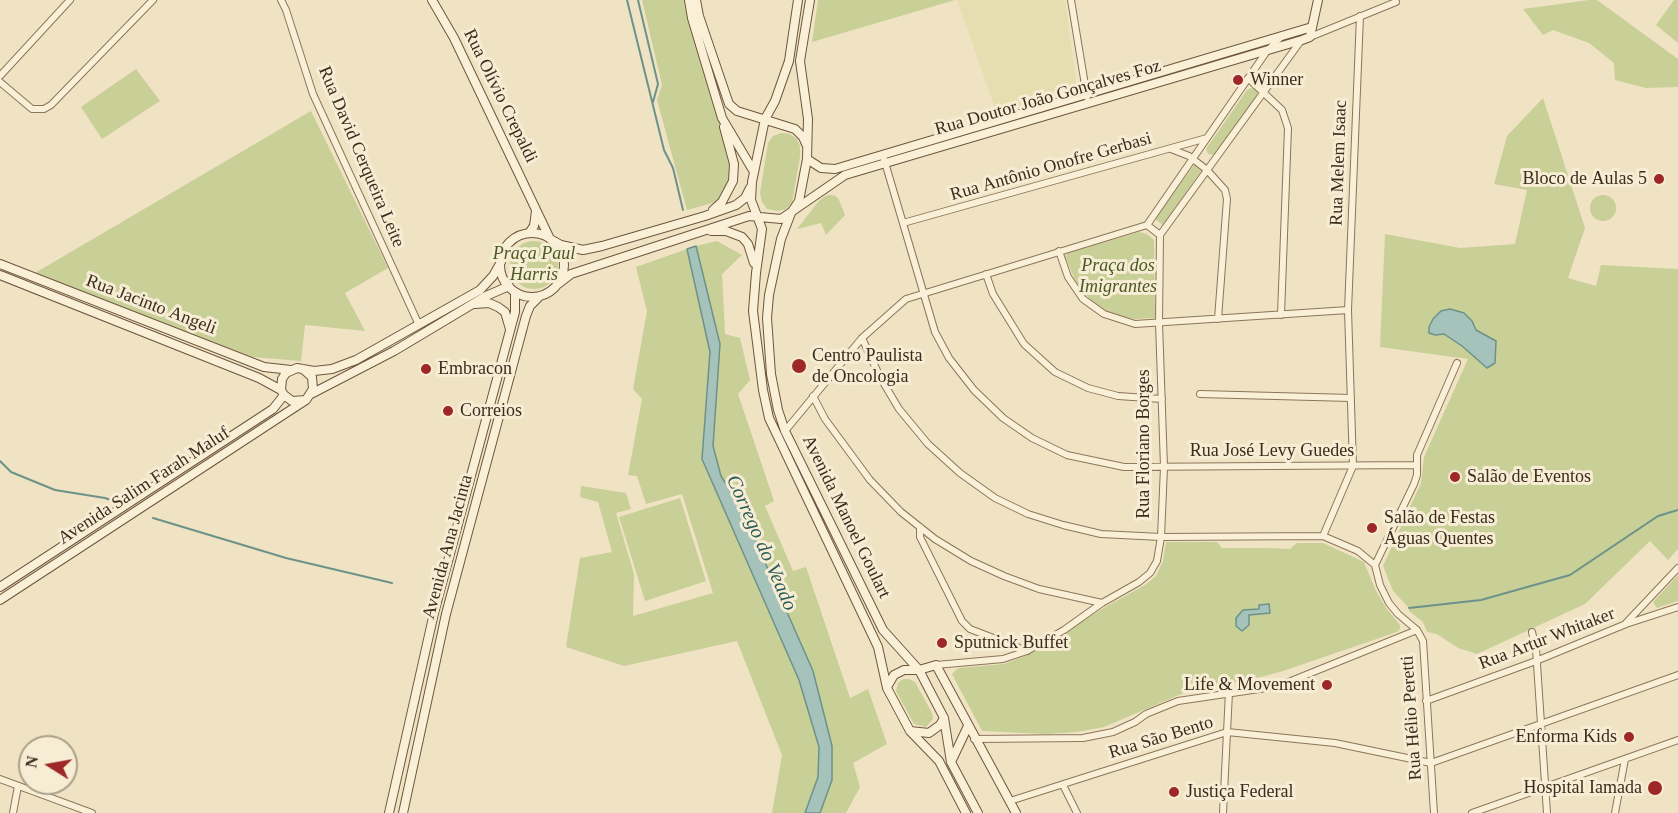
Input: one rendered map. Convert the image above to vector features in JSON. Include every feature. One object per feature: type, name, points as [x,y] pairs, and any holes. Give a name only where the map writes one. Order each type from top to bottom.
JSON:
[{"type":"main road","name":"Rua Olívio Crepaldi","points":[[432,0],[454,38],[551,239]]},
{"type":"main road","points":[[689,0],[734,164],[733,181],[722,202],[705,216]]},
{"type":"main road","points":[[696,0],[729,104],[736,111],[795,129],[803,136],[808,147]]},
{"type":"main road","points":[[765,119],[775,101],[789,61],[798,0]]},
{"type":"main road","points":[[808,147],[808,119],[800,62],[810,0]]},
{"type":"main road","points":[[1306,38],[1312,27],[1317,0]]},
{"type":"main road","name":"Rua Doutor João Gonçalves Foz","points":[[807,159],[828,170],[884,158],[1087,98],[1312,27]]},
{"type":"main road","name":"Rua Doutor João Gonçalves Foz","points":[[1087,98],[1267,51],[1306,38]]},
{"type":"main road","points":[[722,118],[754,172]]},
{"type":"main road","name":"Avenida Manoel Goulart","points":[[765,119],[754,172],[751,200],[759,216],[762,229],[753,311],[756,345],[769,418],[878,648],[887,688],[910,731],[939,761],[966,813]]},
{"type":"main road","name":"Avenida Manoel Goulart","points":[[808,147],[799,201],[791,213],[779,248],[769,295],[767,318],[771,374],[778,410],[785,431],[883,630],[919,670],[944,718],[951,762],[978,813]]},
{"type":"main road","name":"Rua Doutor João Gonçalves Foz","points":[[791,213],[825,187],[884,158]]},
{"type":"main road","points":[[303,369],[312,377],[314,383],[308,397],[292,401],[282,393],[282,379],[291,370],[303,369],[322,370],[347,364],[480,290],[493,276],[504,251],[519,236],[529,233],[537,234],[561,245],[583,250],[705,216],[736,205],[745,198],[753,182]]},
{"type":"main road","points":[[529,233],[534,226],[536,207]]},
{"type":"main road","points":[[501,261],[501,270],[512,289],[531,297],[540,296],[550,292],[571,274],[749,216],[781,219],[791,213]]},
{"type":"main road","points":[[705,231],[726,231],[742,237],[752,253],[756,273]]},
{"type":"main road","points":[[551,239],[560,249],[564,261],[563,273],[558,284]]},
{"type":"main road","name":"Rua Jacinto Angeli","points":[[0,264],[264,367],[291,370]]},
{"type":"main road","name":"Rua Jacinto Angeli","points":[[0,275],[260,378],[282,393]]},
{"type":"main road","name":"Avenida Salim Farah Maluf","points":[[0,600],[308,397],[394,351],[471,305],[512,289]]},
{"type":"main road","name":"Avenida Ana Jacinta","points":[[389,813],[434,613],[515,312],[512,289]]},
{"type":"main road","points":[[77,307],[81,296]]},
{"type":"main road","name":"Avenida Ana Jacinta","points":[[403,813],[446,614],[526,316],[530,306],[540,296]]},
{"type":"main road","points":[[471,305],[489,303],[498,307],[505,312],[510,331]]},
{"type":"main road","name":"Avenida Salim Farah Maluf","points":[[0,587],[263,415],[279,403],[282,393]]},
{"type":"main road","points":[[422,663],[435,665]]},
{"type":"main road","points":[[936,665],[1016,813]]},
{"type":"main road","name":"Rua Floriano Borges","points":[[887,688],[894,675],[904,670],[919,670],[936,665]]},
{"type":"main road","points":[[910,731],[930,733],[940,725],[944,718]]},
{"type":"main road","points":[[951,762],[968,726]]},
{"type":"main road","points":[[408,729],[420,731]]},
{"type":"street","points":[[0,76],[70,0]]},
{"type":"street","points":[[0,82],[32,109],[38,110],[51,105],[153,0]]},
{"type":"street","name":"Rua David Cerqueira Leite","points":[[281,0],[313,94],[419,325]]},
{"type":"street","points":[[1071,0],[1087,98]]},
{"type":"street","name":"Rua Doutor João Gonçalves Foz","points":[[1306,38],[1396,2]]},
{"type":"street","name":"Rua Melem Isaac","points":[[1353,466],[1348,310],[1360,16]]},
{"type":"street","points":[[1312,27],[1323,31]]},
{"type":"street","points":[[785,431],[862,338],[906,299],[1147,225],[1267,51],[1283,35]]},
{"type":"street","points":[[1147,225],[1160,236],[1291,52],[1306,38]]},
{"type":"street","points":[[1248,78],[1282,110],[1288,128],[1281,315]]},
{"type":"street","name":"Rua Antônio Onofre Gerbasi","points":[[903,224],[1207,138]]},
{"type":"street","points":[[1170,148],[1180,151],[1207,170],[1225,190],[1227,199],[1218,319]]},
{"type":"street","name":"Rua José Levy Guedes","points":[[884,158],[935,332],[949,358],[974,390],[1003,418],[1032,438],[1067,455],[1124,467],[1417,465]]},
{"type":"street","name":"Rua Floriano Borges","points":[[936,665],[1003,659],[1027,651],[1139,582],[1150,573],[1157,561],[1161,537],[1164,467],[1159,323],[1160,236]]},
{"type":"street","points":[[1059,251],[1068,277],[1083,299],[1104,314],[1135,324],[1348,310]]},
{"type":"street","points":[[986,274],[993,294],[1024,344],[1055,372],[1088,388],[1118,396],[1162,399]]},
{"type":"street","points":[[862,338],[880,377],[899,409],[936,451],[960,473],[995,498],[1028,514],[1101,534],[1161,537],[1323,536],[1358,551],[1375,565],[1414,484],[1417,475],[1417,455],[1457,363]]},
{"type":"street","points":[[1200,394],[1351,398]]},
{"type":"street","points":[[813,396],[825,419],[870,480],[901,512],[935,539],[971,561],[1004,576],[1039,588],[1102,603]]},
{"type":"street","points":[[1323,536],[1353,466]]},
{"type":"street","points":[[920,527],[920,537],[962,621],[970,629],[1027,651]]},
{"type":"street","name":"Rua Hélio Peretti","points":[[1375,565],[1380,585],[1389,603],[1417,630],[1423,640],[1434,813]]},
{"type":"street","points":[[1626,624],[1678,568]]},
{"type":"street","name":"Rua Artur Whitaker","points":[[1426,700],[1536,661],[1626,624],[1678,607]]},
{"type":"street","points":[[974,739],[1083,738],[1113,732],[1146,714],[1178,701],[1266,688],[1291,681],[1417,630]]},
{"type":"street","points":[[1532,632],[1547,813]]},
{"type":"street","points":[[1431,763],[1678,675]]},
{"type":"street","points":[[1223,813],[1229,692]]},
{"type":"street","name":"Rua São Bento","points":[[1010,801],[1227,732],[1335,743],[1431,763]]},
{"type":"street","points":[[1472,813],[1678,740]]},
{"type":"street","points":[[1615,813],[1625,759]]},
{"type":"street","points":[[0,780],[18,786],[13,813]]},
{"type":"street","points":[[1063,784],[1077,813]]},
{"type":"street","points":[[40,795],[80,811],[92,813]]},
{"type":"shaded area","points":[[957,0],[1065,0],[1077,89],[997,114]]},
{"type":"green space","points":[[642,0],[685,0],[731,164],[723,193],[716,202],[687,210],[657,100],[662,85]]},
{"type":"green space","points":[[818,0],[955,0],[812,42]]},
{"type":"green space","points":[[1597,0],[1678,59],[1678,87],[1646,88],[1615,80],[1614,63],[1589,43],[1553,30],[1543,35],[1523,9]]},
{"type":"green space","points":[[1674,0],[1678,0],[1678,43],[1656,25]]},
{"type":"green space","points":[[136,69],[160,101],[102,139],[81,107]]},
{"type":"green space","points":[[1253,87],[1257,90],[1257,95],[1214,155],[1208,154],[1206,149],[1247,90]]},
{"type":"green space","points":[[1543,98],[1585,228],[1568,278],[1596,286],[1601,265],[1678,269],[1678,549],[1668,560],[1650,541],[1585,604],[1477,654],[1458,648],[1437,634],[1427,632],[1423,622],[1409,611],[1409,608],[1393,591],[1383,566],[1421,483],[1424,457],[1468,359],[1380,347],[1385,234],[1460,248],[1515,244],[1527,190],[1494,184],[1507,136]]},
{"type":"green space","points":[[311,111],[388,268],[345,293],[365,331],[305,325],[301,361],[253,357],[35,273]]},
{"type":"green space","points":[[781,133],[790,134],[797,139],[800,146],[800,157],[792,203],[786,209],[778,211],[767,209],[760,193],[768,143],[773,136]]},
{"type":"green space","points":[[1194,165],[1201,171],[1163,225],[1155,219]]},
{"type":"green space","points":[[830,195],[836,196],[839,200],[845,215],[826,235],[821,223],[797,229],[818,202]]},
{"type":"green space","points":[[1603,195],[1612,199],[1616,208],[1612,217],[1603,221],[1594,217],[1590,208],[1594,199]]},
{"type":"green space","name":"Praça dos Imigrantes","points":[[1139,232],[1147,234],[1154,240],[1155,318],[1134,319],[1099,311],[1075,280],[1065,256],[1068,253]]},
{"type":"green space","name":"Praça Paul Harris","points":[[529,241],[539,241],[554,251],[558,265],[554,279],[548,285],[539,289],[529,289],[514,279],[510,270],[510,260],[520,245]]},
{"type":"green space","points":[[717,241],[742,255],[722,274],[725,334],[740,338],[750,380],[738,394],[774,501],[765,506],[793,571],[806,567],[850,698],[868,689],[887,744],[853,763],[860,787],[846,813],[820,813],[832,780],[832,746],[813,671],[741,508],[721,476],[713,446],[720,344],[696,246]]},
{"type":"green space","points":[[687,249],[710,352],[702,459],[799,680],[819,747],[818,777],[805,813],[772,813],[782,755],[737,641],[624,666],[566,647],[580,558],[612,552],[598,502],[580,497],[581,486],[626,493],[631,509],[616,513],[634,574],[633,616],[713,593],[682,494],[646,504],[637,476],[628,475],[642,399],[633,389],[647,311],[636,267]]},
{"type":"green space","points":[[680,498],[706,581],[645,601],[619,517]]},
{"type":"green space","points":[[1166,542],[1217,542],[1222,548],[1290,549],[1297,543],[1323,543],[1364,562],[1375,589],[1386,608],[1400,625],[1400,629],[1397,632],[1280,672],[1186,692],[1104,727],[1045,734],[982,731],[952,674],[958,668],[1004,664],[1028,655],[1145,585],[1156,576],[1163,561]]},
{"type":"green space","points":[[1678,575],[1678,601],[1657,608],[1653,602]]},
{"type":"green space","points":[[903,679],[915,682],[932,713],[933,719],[926,727],[914,724],[896,691],[898,683]]},
{"type":"water","points":[[696,246],[720,344],[713,446],[721,476],[741,508],[813,671],[832,746],[832,780],[820,813],[805,813],[818,777],[819,747],[799,680],[702,459],[710,352],[687,249]]},
{"type":"water","points":[[1450,309],[1464,313],[1472,321],[1476,330],[1496,341],[1495,363],[1487,368],[1444,334],[1429,333],[1433,319],[1441,311]]},
{"type":"water","points":[[1269,604],[1270,613],[1249,615],[1249,625],[1242,631],[1236,626],[1236,618],[1243,610],[1259,609],[1259,605]]},
{"type":"waterway","points":[[627,0],[664,150],[673,168],[683,210]]},
{"type":"waterway","points":[[638,0],[658,84],[653,102]]},
{"type":"waterway","points":[[0,461],[11,472],[55,490],[105,498],[120,503]]},
{"type":"waterway","points":[[1409,608],[1481,600],[1570,575],[1658,516],[1678,510]]},
{"type":"waterway","points":[[153,518],[286,558],[392,583]]},
{"type":"place","name":"Winner","points":[[1238,80]]},
{"type":"place","name":"Bloco de Aulas 5","points":[[1659,179]]},
{"type":"place","name":"Centro Paulista de Oncologia","points":[[799,366]]},
{"type":"place","name":"Embracon","points":[[426,369]]},
{"type":"place","name":"Correios","points":[[448,411]]},
{"type":"place","name":"Salão de Eventos","points":[[1455,477]]},
{"type":"place","name":"Salão de Festas Águas Quentes","points":[[1372,528]]},
{"type":"place","name":"Sputnick Buffet","points":[[942,643]]},
{"type":"place","name":"Life & Movement","points":[[1327,685]]},
{"type":"place","name":"Enforma Kids","points":[[1629,737]]},
{"type":"place","name":"Hospital Iamada","points":[[1655,788]]},
{"type":"place","name":"Justiça Federal","points":[[1174,792]]},
{"type":"water label","name":"Corrego do Veado","points":[[761,543]]}]
